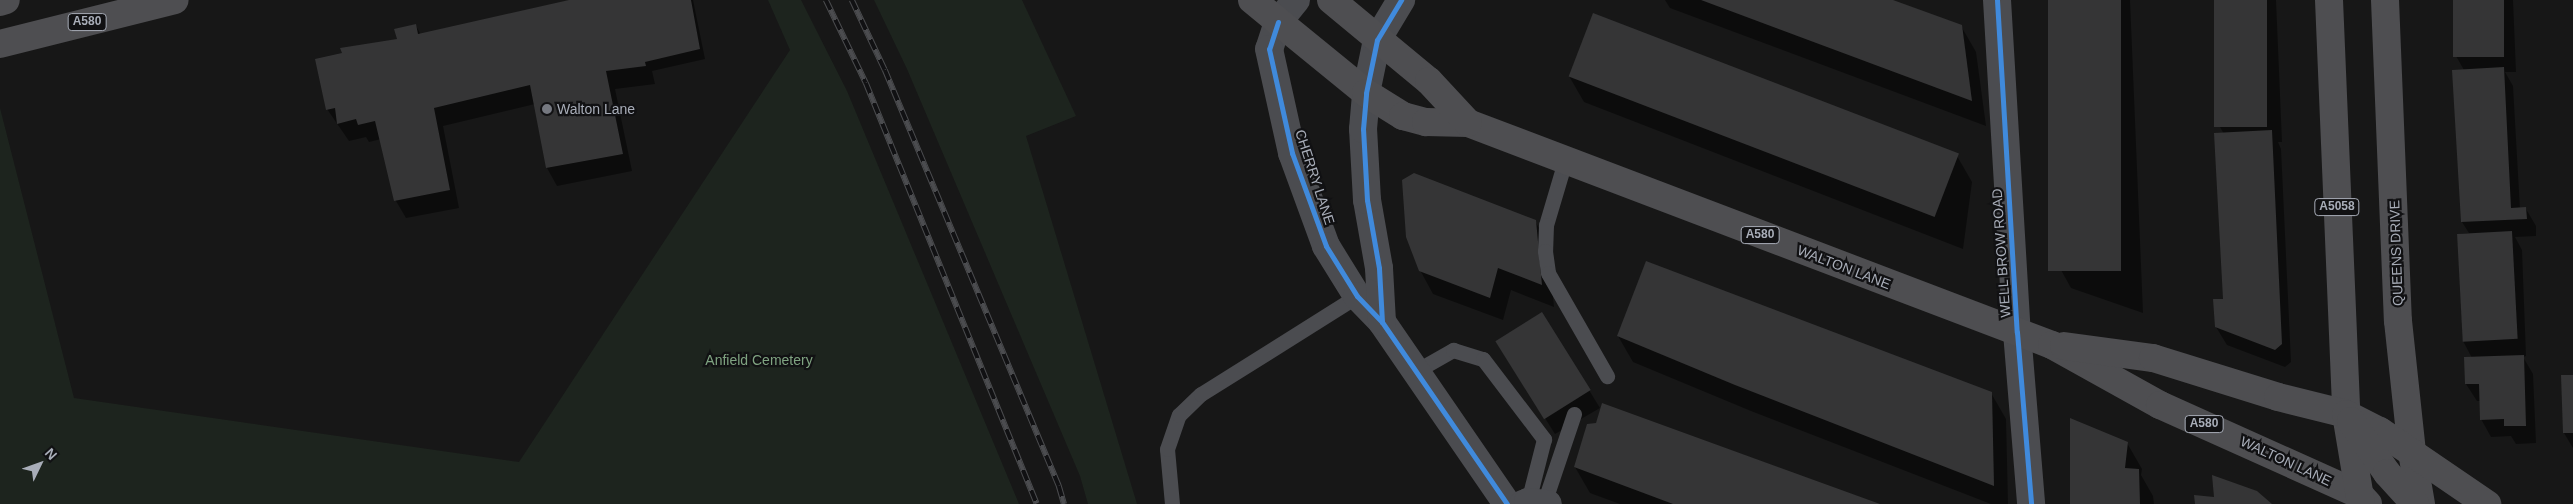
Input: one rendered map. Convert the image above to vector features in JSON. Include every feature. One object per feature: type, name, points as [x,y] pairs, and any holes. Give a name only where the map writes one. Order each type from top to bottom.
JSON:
[{"type":"highway","points":[[0,2],[6,0]]},
{"type":"highway","name":"A580","points":[[0,44],[175,0]]},
{"type":"highway","name":"WALTON LANE","points":[[1252,0],[1366,93],[1403,116],[1426,122],[1468,123],[2052,345],[2160,404],[2363,501]]},
{"type":"highway","name":"WALTON LANE","points":[[1331,0],[1429,81],[1468,123]]},
{"type":"highway","name":"A5058","points":[[2329,0],[2346,414],[2363,501]]},
{"type":"highway","name":"QUEENS DRIVE","points":[[2386,0],[2398,322],[2412,452],[2422,504]]},
{"type":"highway","name":"WALTON LANE","points":[[2052,345],[2153,358],[2278,397],[2346,414]]},
{"type":"highway","points":[[2346,414],[2387,473],[2415,504]]},
{"type":"highway","name":"A580","points":[[2346,414],[2380,431],[2487,504]]},
{"type":"highway","points":[[2363,501],[2387,473],[2412,452]]},
{"type":"street","points":[[1278,22],[1296,0]]},
{"type":"street","points":[[1382,322],[1378,268],[1367,200],[1363,129],[1366,93],[1378,40],[1401,0]]},
{"type":"street","name":"WELL BROW ROAD","points":[[1997,0],[2017,332],[2031,504]]},
{"type":"street","name":"CHERRY LANE","points":[[1278,22],[1269,49],[1292,153],[1326,246],[1357,296],[1382,322],[1416,371],[1530,503]]},
{"type":"lane","points":[[1566,161],[1546,225],[1545,252],[1548,273],[1607,376]]},
{"type":"lane","points":[[1172,504],[1167,449],[1179,415],[1201,394],[1357,296]]},
{"type":"lane","points":[[1416,371],[1453,350],[1483,359],[1544,439],[1530,503]]},
{"type":"lane","points":[[1530,503],[1574,414]]},
{"type":"green space","name":"Anfield Cemetery","points":[[768,0],[801,0],[847,91],[1019,504],[0,504],[0,108],[74,398],[519,462],[790,50]]},
{"type":"green space","points":[[874,0],[1022,0],[1076,116],[1026,136],[1137,504],[1088,504],[1080,476],[907,69]]},
{"type":"building","points":[[569,0],[691,0],[700,49],[645,62],[646,66],[606,71],[623,154],[546,168],[530,85],[434,108],[450,190],[394,201],[375,121],[358,125],[356,119],[337,124],[335,108],[326,110],[315,59],[342,53],[340,48],[397,39],[394,29],[416,24],[418,34]]},
{"type":"building","points":[[1701,0],[1893,0],[1962,25],[1972,101]]},
{"type":"building","points":[[2048,0],[2121,0],[2121,271],[2048,271]]},
{"type":"building","points":[[2214,0],[2267,0],[2267,127],[2214,127]]},
{"type":"building","points":[[2453,0],[2504,0],[2504,57],[2453,57]]},
{"type":"building","points":[[1593,13],[1959,153],[1935,217],[1569,76]]},
{"type":"building","points":[[2504,67],[2511,208],[2526,207],[2527,219],[2461,222],[2452,70]]},
{"type":"building","points":[[2272,130],[2282,344],[2275,350],[2215,327],[2213,299],[2223,299],[2214,133]]},
{"type":"building","points":[[1414,173],[1536,220],[1542,285],[1498,268],[1490,298],[1419,271],[1406,237],[1402,180]]},
{"type":"building","points":[[2512,231],[2518,339],[2463,342],[2457,234]]},
{"type":"building","points":[[1646,261],[1992,392],[1994,486],[1735,385],[1617,336]]},
{"type":"building","points":[[1542,312],[1591,390],[1544,419],[1495,341]]},
{"type":"building","points":[[2524,355],[2526,426],[2504,426],[2504,419],[2480,420],[2479,384],[2465,384],[2464,357]]},
{"type":"building","points":[[2561,375],[2573,375],[2573,433],[2563,433]]},
{"type":"building","points":[[1602,403],[1880,504],[1673,504],[1574,467],[1587,424],[1596,423]]},
{"type":"building","points":[[2070,418],[2128,442],[2125,468],[2139,469],[2140,504],[2070,504]]},
{"type":"building","points":[[2212,475],[2257,491],[2272,504],[2195,504],[2194,495],[2214,497]]},
{"type":"railway","points":[[826,0],[866,83],[1037,504]]},
{"type":"railway","points":[[852,0],[885,70],[1059,486],[1064,504]]},
{"type":"cycle path","points":[[1382,322],[1379,268],[1367,200],[1363,129],[1366,93],[1377,40],[1401,0]]},
{"type":"cycle path","points":[[1997,0],[2017,332],[2031,504]]},
{"type":"cycle path","points":[[1278,22],[1269,49],[1292,153],[1326,246],[1357,296],[1382,322],[1507,504]]},
{"type":"place","name":"Walton Lane","points":[[547,109]]}]
